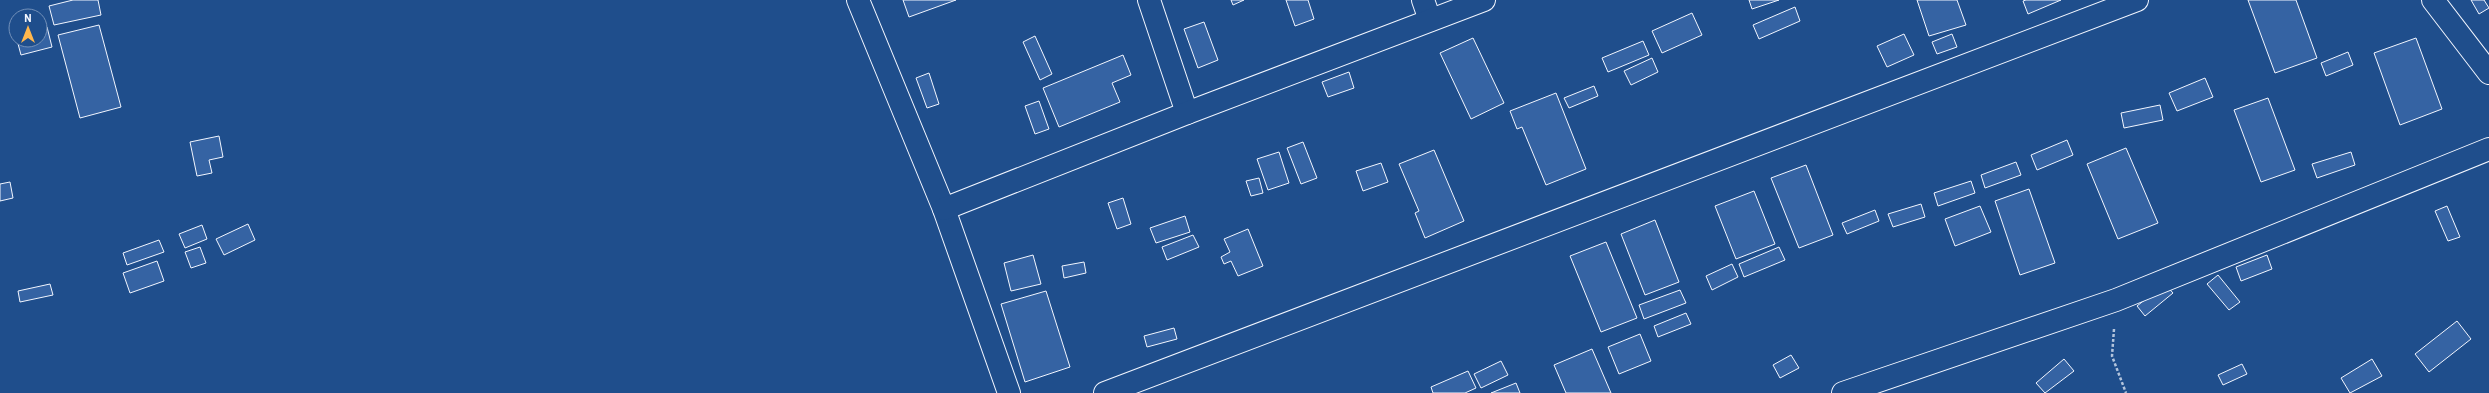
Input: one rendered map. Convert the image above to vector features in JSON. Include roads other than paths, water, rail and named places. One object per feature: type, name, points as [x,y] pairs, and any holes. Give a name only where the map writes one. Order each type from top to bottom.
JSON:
[{"type":"street","points":[[858,0],[944,209],[1009,393]]},
{"type":"street","points":[[1149,0],[1186,113]]},
{"type":"street","points":[[1423,0],[1430,20]]},
{"type":"street","points":[[944,209],[1186,113],[1484,0]]},
{"type":"street","points":[[1105,393],[2137,0]]},
{"type":"street","points":[[2433,0],[2489,73]]},
{"type":"street","points":[[1843,393],[2116,300],[2489,149]]}]
